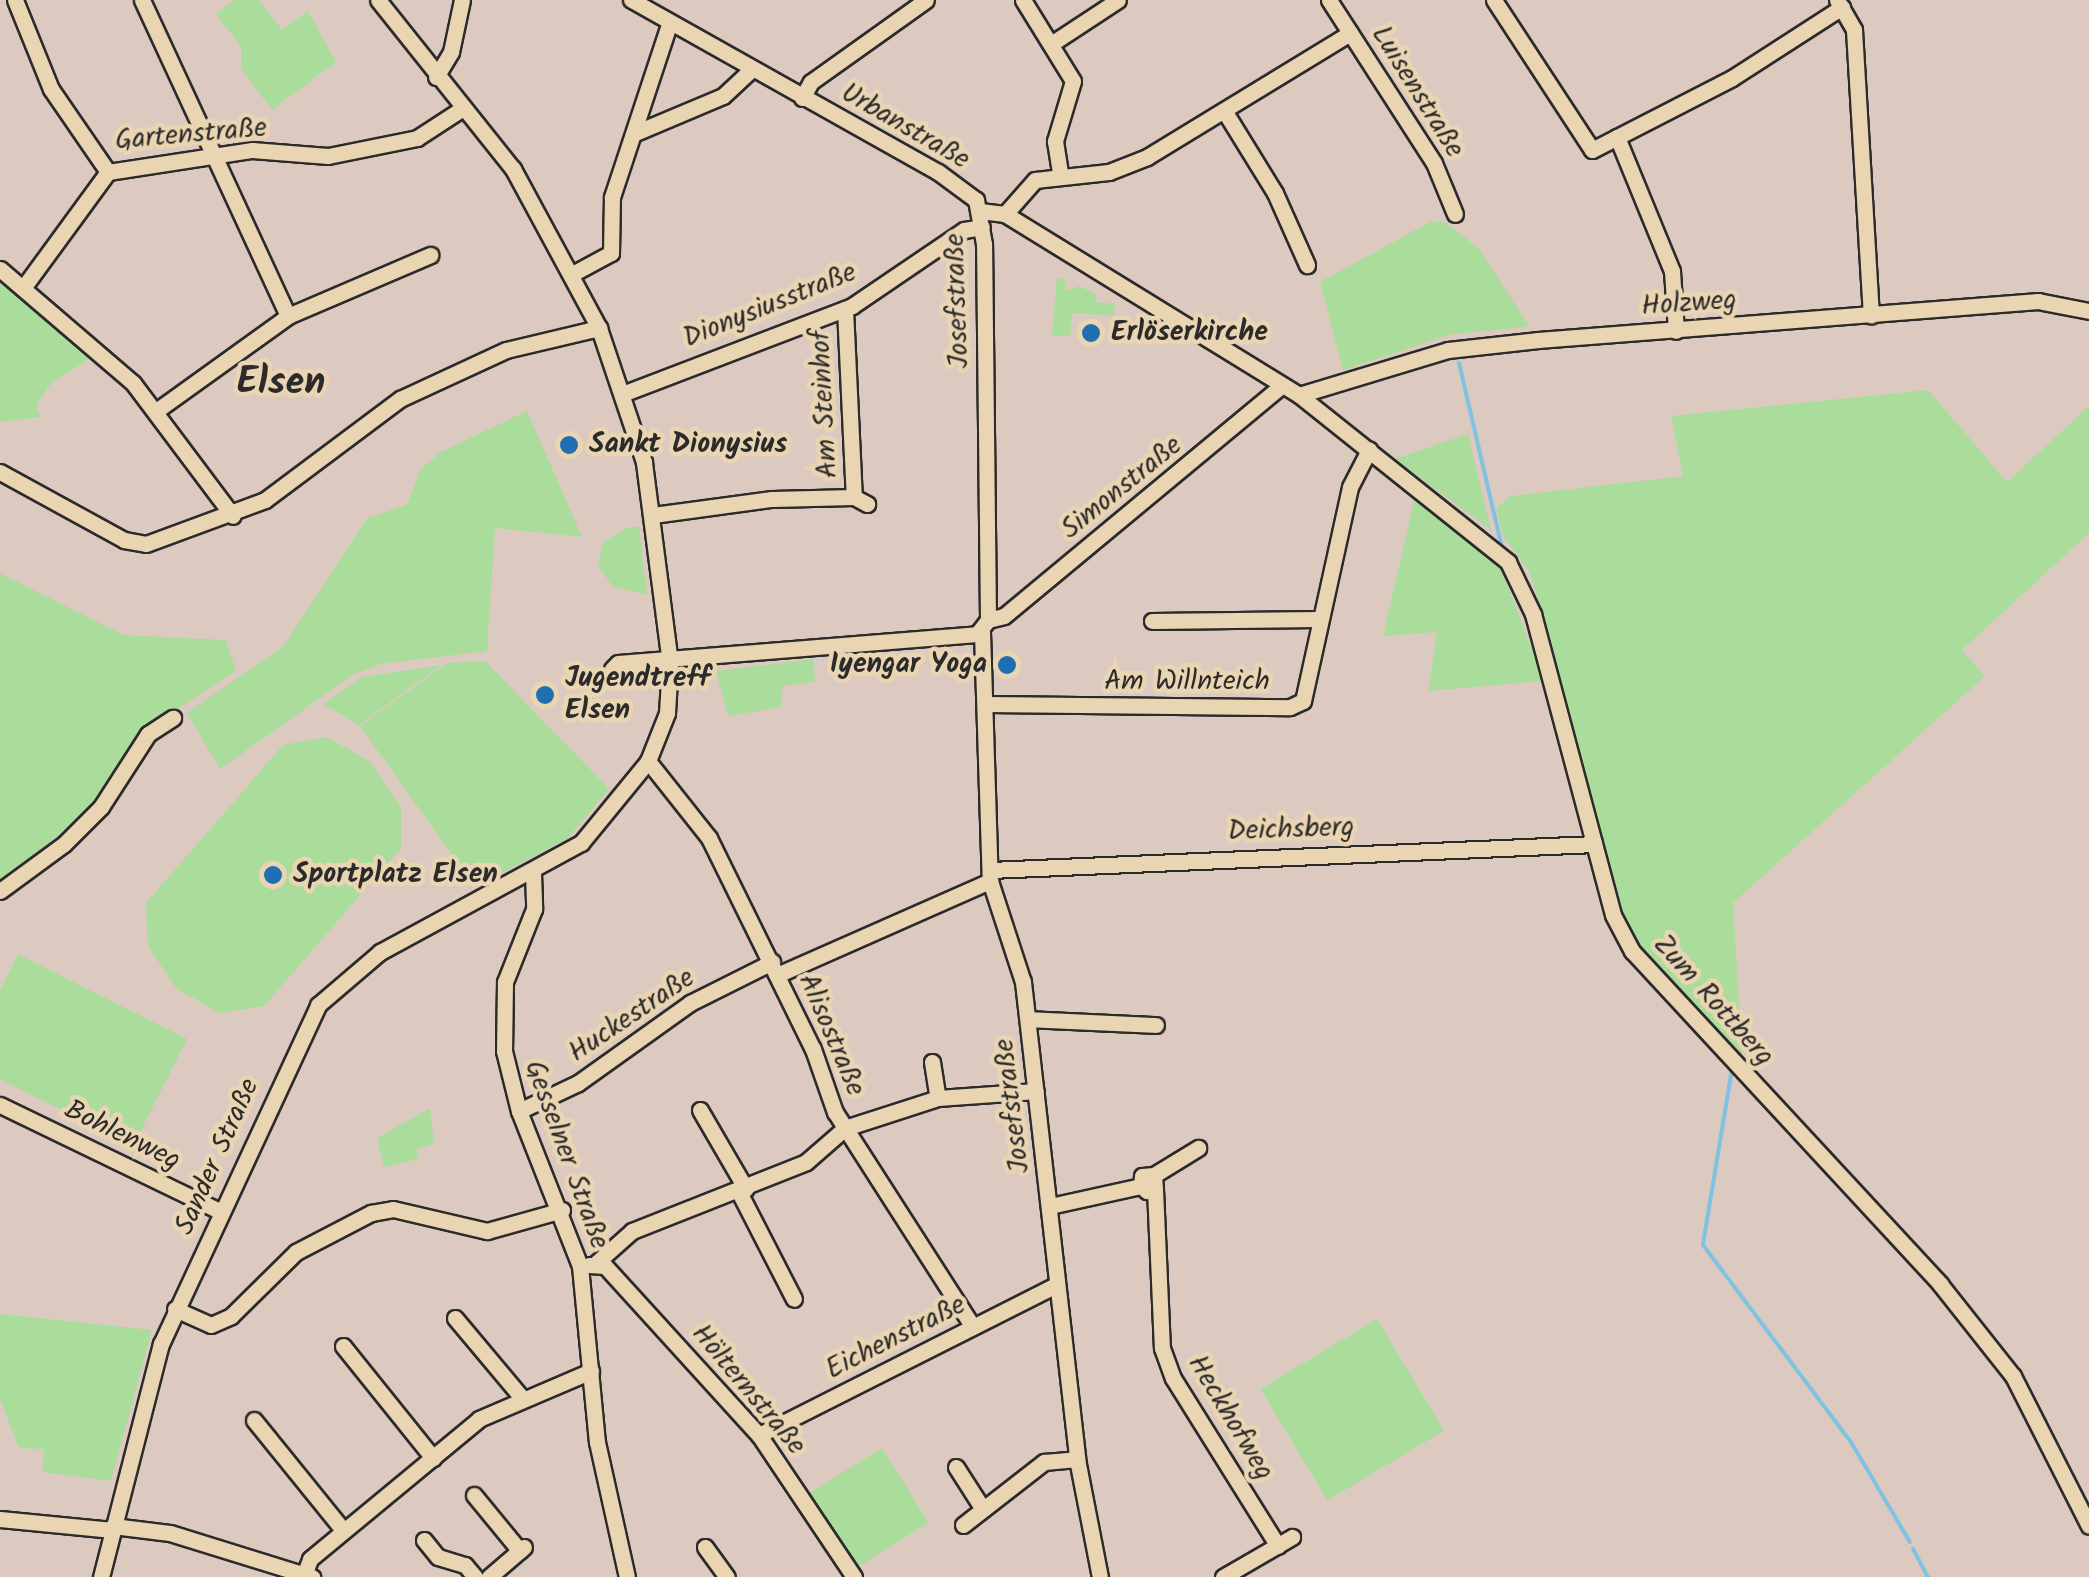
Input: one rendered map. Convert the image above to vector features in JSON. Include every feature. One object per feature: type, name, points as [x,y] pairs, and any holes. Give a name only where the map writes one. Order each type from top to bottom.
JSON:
[{"type":"street","name":"Gartenstraße","points":[[14,0],[51,89],[108,172],[252,150],[328,156],[417,138],[463,108]]},
{"type":"street","points":[[142,0],[288,316]]},
{"type":"street","name":"Sander Straße","points":[[100,1577],[156,1358],[175,1308],[306,1025],[330,991],[380,952],[533,873],[581,843],[648,761],[668,712],[670,663],[653,515],[622,394],[599,328],[574,273],[513,168],[436,77],[378,0]]},
{"type":"street","points":[[436,77],[452,52],[462,0]]},
{"type":"street","name":"Urbanstraße","points":[[631,0],[750,71],[966,190],[981,219],[1005,214],[1300,395]]},
{"type":"street","points":[[574,273],[611,254],[612,197],[635,134],[669,0]]},
{"type":"street","points":[[802,98],[811,82],[926,0]]},
{"type":"street","points":[[1023,0],[1074,90],[1055,141],[1060,173]]},
{"type":"street","points":[[1051,44],[1118,0]]},
{"type":"street","name":"Luisenstraße","points":[[1328,0],[1434,164],[1455,214]]},
{"type":"street","points":[[1494,0],[1592,150],[1732,78],[1840,4],[1854,30],[1872,315]]},
{"type":"street","points":[[1005,214],[1035,180],[1060,173],[1109,172],[1225,112],[1350,34]]},
{"type":"street","points":[[635,134],[723,96],[750,71]]},
{"type":"street","points":[[1225,112],[1274,193],[1307,265]]},
{"type":"street","points":[[1617,137],[1672,271],[1676,330]]},
{"type":"street","points":[[23,288],[108,172]]},
{"type":"street","name":"Dionysiusstraße","points":[[622,394],[845,308],[981,219]]},
{"type":"street","name":"Josefstraße","points":[[981,219],[990,875],[1028,1019],[1077,1458],[1100,1577]]},
{"type":"street","points":[[156,411],[288,316],[430,255]]},
{"type":"street","points":[[0,269],[156,411],[233,516]]},
{"type":"street","name":"Holzweg","points":[[1300,395],[1448,350],[2038,301],[2089,311]]},
{"type":"street","name":"Am Steinhof","points":[[653,515],[772,499],[860,500],[845,308]]},
{"type":"street","points":[[0,472],[140,544],[233,516],[288,484],[400,399],[506,350],[599,328]]},
{"type":"street","name":"Simonstraße","points":[[612,669],[618,663],[670,663],[985,627],[1004,616],[1282,385]]},
{"type":"street","name":"Zum Rottberg","points":[[1300,395],[1492,545],[1522,586],[1612,915],[1632,951],[1952,1299],[2013,1376],[2089,1526]]},
{"type":"street","name":"Am Willnteich","points":[[987,704],[1290,707],[1303,701],[1318,618],[1350,487],[1369,450]]},
{"type":"street","points":[[1152,621],[1318,618]]},
{"type":"street","points":[[0,891],[76,832],[101,807],[148,734],[172,718]]},
{"type":"street","name":"Alisostraße","points":[[648,761],[699,821],[776,968],[845,1128],[972,1327]]},
{"type":"street","name":"Deichsberg","points":[[990,875],[1594,844]]},
{"type":"street","name":"Gesselner Straße","points":[[533,873],[534,910],[512,956],[502,1005],[504,1052],[519,1111],[588,1265],[591,1372],[606,1491],[628,1577]]},
{"type":"street","name":"Huckestraße","points":[[519,1111],[578,1083],[675,1012],[990,875]]},
{"type":"street","points":[[1028,1019],[1156,1025]]},
{"type":"street","points":[[932,1062],[938,1098]]},
{"type":"street","points":[[588,1265],[632,1231],[806,1162],[845,1128],[938,1098],[1036,1091]]},
{"type":"street","name":"Bohlenweg","points":[[0,1105],[221,1212]]},
{"type":"street","points":[[700,1110],[794,1299]]},
{"type":"street","points":[[1050,1206],[1150,1183],[1198,1148]]},
{"type":"street","name":"Heckhofweg","points":[[1150,1183],[1162,1348],[1174,1378],[1285,1542],[1222,1577]]},
{"type":"street","points":[[175,1308],[211,1325],[231,1316],[296,1252],[372,1213],[394,1208],[487,1231],[562,1210]]},
{"type":"street","name":"Hölternstraße","points":[[588,1265],[605,1266],[759,1435],[854,1577]]},
{"type":"street","name":"Eichenstraße","points":[[759,1435],[1056,1285]]},
{"type":"street","points":[[455,1318],[523,1398]]},
{"type":"street","points":[[343,1346],[433,1458]]},
{"type":"street","points":[[0,1519],[170,1533],[298,1575],[310,1558],[479,1418],[591,1372]]},
{"type":"street","points":[[254,1420],[344,1530]]},
{"type":"street","points":[[963,1525],[1044,1462],[1077,1458]]},
{"type":"street","points":[[956,1467],[983,1509]]},
{"type":"street","points":[[474,1495],[522,1549],[489,1577]]},
{"type":"street","points":[[424,1540],[438,1557],[466,1565],[475,1577]]},
{"type":"street","points":[[705,1547],[727,1577]]},
{"type":"green space","points":[[234,0],[259,0],[282,30],[308,11],[336,62],[272,110],[241,69],[241,47],[216,14]]},
{"type":"green space","points":[[1430,222],[1445,222],[1478,248],[1530,327],[1452,334],[1343,370],[1320,282]]},
{"type":"green space","points":[[1057,277],[1066,279],[1065,291],[1079,286],[1096,294],[1096,302],[1115,304],[1114,316],[1072,313],[1070,336],[1052,335]]},
{"type":"green space","points":[[0,280],[93,357],[52,382],[36,405],[41,417],[0,422]]},
{"type":"green space","points":[[1928,390],[2007,482],[2089,406],[2089,533],[1962,650],[1985,676],[1733,903],[1742,1058],[1636,944],[1619,913],[1546,624],[1529,571],[1503,536],[1496,508],[1511,496],[1683,476],[1671,416]]},
{"type":"green space","points":[[527,411],[582,537],[495,528],[487,651],[381,664],[354,674],[220,769],[187,713],[284,646],[367,518],[407,505],[420,470],[441,452]]},
{"type":"green space","points":[[1468,434],[1491,530],[1395,459]]},
{"type":"green space","points":[[1415,497],[1500,566],[1544,681],[1428,691],[1437,632],[1383,636]]},
{"type":"green space","points":[[629,527],[639,527],[647,594],[613,587],[598,566],[603,542]]},
{"type":"green space","points":[[0,573],[124,635],[226,640],[236,671],[138,734],[94,805],[0,883]]},
{"type":"green space","points":[[813,659],[815,682],[783,686],[781,707],[728,716],[716,671]]},
{"type":"green space","name":"Sportplatz Elsen","points":[[485,661],[609,789],[567,839],[475,887],[360,726],[447,663]]},
{"type":"green space","points":[[441,665],[359,725],[323,704],[362,677]]},
{"type":"green space","name":"Sportplatz Elsen","points":[[327,737],[369,761],[401,807],[401,848],[264,1006],[219,1013],[176,988],[148,946],[146,903],[283,745]]},
{"type":"green space","points":[[18,954],[187,1039],[133,1146],[0,1079],[0,990]]},
{"type":"green space","points":[[430,1108],[434,1144],[416,1150],[419,1159],[384,1167],[377,1138]]},
{"type":"green space","points":[[0,1314],[152,1330],[111,1481],[42,1472],[44,1449],[19,1448],[0,1399]]},
{"type":"green space","points":[[1377,1319],[1444,1430],[1327,1500],[1260,1389]]},
{"type":"green space","points":[[882,1448],[929,1523],[855,1569],[808,1494]]},
{"type":"waterway","points":[[1459,363],[1502,548]]},
{"type":"waterway","points":[[1607,918],[1625,953]]},
{"type":"waterway","points":[[1732,1069],[1703,1245],[1851,1442],[1910,1542]]},
{"type":"waterway","points":[[1913,1549],[1928,1577]]},
{"type":"place","name":"Erlöserkirche","points":[[1091,333]]},
{"type":"place","name":"Sankt Dionysius","points":[[569,445]]},
{"type":"place","name":"Iyengar Yoga","points":[[1007,665]]},
{"type":"place","name":"Jugendtreff Elsen","points":[[545,695]]},
{"type":"place","name":"Sportplatz Elsen","points":[[273,875]]},
{"type":"district","name":"Elsen","points":[[281,384]]}]
